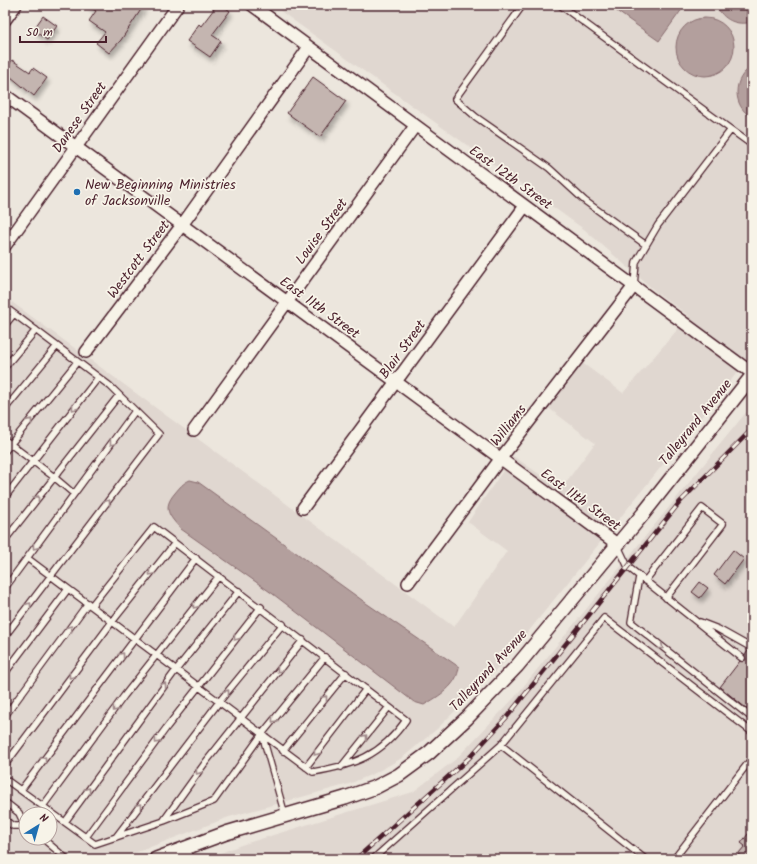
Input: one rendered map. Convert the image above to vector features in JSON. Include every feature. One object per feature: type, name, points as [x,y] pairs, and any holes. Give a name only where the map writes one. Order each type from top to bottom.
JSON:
[{"type":"street","points":[[5,20],[16,5]]},
{"type":"street","name":"Danese Street","points":[[5,246],[178,5]]},
{"type":"street","name":"East 12th Street","points":[[252,5],[752,374]]},
{"type":"street","name":"Westcott Street","points":[[86,352],[182,225],[309,47]]},
{"type":"street","name":"East 11th Street","points":[[5,95],[617,544]]},
{"type":"street","name":"Louise Street","points":[[194,430],[288,303],[415,126]]},
{"type":"street","name":"Blair Street","points":[[303,508],[525,206]]},
{"type":"street","name":"Williams","points":[[408,583],[501,458],[634,286]]},
{"type":"street","name":"Talleyrand Avenue","points":[[156,859],[188,853],[226,833],[376,787],[399,775],[429,753],[467,718],[517,666],[643,514],[752,374]]},
{"type":"lane","points":[[523,5],[455,99],[476,117],[549,168],[585,201],[646,245]]},
{"type":"lane","points":[[560,5],[730,131],[752,145]]},
{"type":"lane","points":[[634,286],[636,262],[658,225],[730,131]]},
{"type":"lane","points":[[5,307],[98,378],[159,434],[5,636]]},
{"type":"lane","points":[[5,325],[14,314]]},
{"type":"lane","points":[[5,368],[36,330]]},
{"type":"lane","points":[[5,409],[57,346]]},
{"type":"lane","points":[[5,452],[77,362]]},
{"type":"lane","points":[[5,497],[98,378]]},
{"type":"lane","points":[[5,540],[119,396]]},
{"type":"lane","points":[[5,587],[135,411]]},
{"type":"lane","points":[[5,440],[74,494]]},
{"type":"lane","points":[[645,581],[702,508],[723,524],[666,598]]},
{"type":"lane","points":[[5,716],[89,605],[154,527],[283,624],[406,720],[396,734],[377,751],[341,767],[313,772],[240,719],[157,655],[89,605],[27,558]]},
{"type":"lane","points":[[5,765],[112,622],[175,543]]},
{"type":"lane","points":[[617,544],[628,567],[742,658]]},
{"type":"lane","points":[[21,790],[134,638],[196,558]]},
{"type":"lane","points":[[5,779],[43,806],[124,696],[219,576]]},
{"type":"lane","points":[[639,577],[631,622],[752,718]]},
{"type":"lane","points":[[5,673],[68,589]]},
{"type":"lane","points":[[64,822],[176,670],[239,591]]},
{"type":"lane","points":[[86,837],[198,686],[260,607]]},
{"type":"lane","points":[[372,859],[501,745],[604,618],[752,732]]},
{"type":"lane","points":[[694,620],[718,628],[752,648]]},
{"type":"lane","points":[[116,837],[219,702],[283,624]]},
{"type":"lane","points":[[164,821],[205,763],[303,640]]},
{"type":"lane","points":[[58,817],[95,844],[164,821],[214,801],[262,734],[325,657]]},
{"type":"lane","points":[[284,751],[346,673]]},
{"type":"lane","points":[[306,767],[366,689]]},
{"type":"lane","points":[[341,767],[389,706]]},
{"type":"lane","points":[[262,734],[285,816]]},
{"type":"lane","points":[[501,745],[645,859]]},
{"type":"lane","points":[[674,859],[752,758]]},
{"type":"lane","points":[[5,802],[18,812]]},
{"type":"lane","points":[[5,820],[13,826],[18,826]]},
{"type":"lane","points":[[52,846],[67,859]]},
{"type":"shaded area","points":[[272,5],[752,5],[752,354],[503,663],[437,729],[402,758],[375,773],[349,784],[229,817],[119,859],[5,859],[5,297],[454,627],[507,551],[468,522],[513,456],[561,489],[595,443],[546,406],[581,362],[623,393],[689,316],[656,292],[585,230]]},
{"type":"shaded area","points":[[608,5],[685,5],[659,41]]},
{"type":"shaded area","points":[[716,5],[752,5],[752,22],[741,23],[731,21],[722,15]]},
{"type":"shaded area","points":[[705,18],[716,20],[729,31],[732,36],[734,47],[732,58],[721,71],[716,74],[705,76],[694,74],[681,63],[678,58],[676,47],[678,36],[689,23],[694,20]]},
{"type":"shaded area","points":[[752,67],[752,117],[745,112],[741,106],[737,92],[741,78],[745,72]]},
{"type":"shaded area","points":[[752,405],[752,859],[205,859],[241,845],[413,792],[456,759],[514,698]]},
{"type":"shaded area","points":[[190,480],[198,482],[366,603],[459,667],[455,680],[446,690],[424,705],[414,702],[273,594],[181,529],[170,516],[168,508],[171,498],[185,482]]},
{"type":"building","points":[[87,5],[144,5],[121,40],[109,53],[96,43],[105,32],[89,21],[96,11]]},
{"type":"building","points":[[217,5],[222,5],[230,11],[212,35],[221,41],[210,57],[187,41],[199,24],[201,26]]},
{"type":"building","points":[[43,16],[57,26],[47,40],[33,30]]},
{"type":"building","points":[[12,60],[30,72],[33,68],[47,78],[34,96],[5,72]]},
{"type":"building","points":[[313,77],[346,101],[320,137],[287,113]]},
{"type":"building","points":[[733,550],[744,559],[725,584],[714,575]]},
{"type":"building","points":[[700,582],[708,588],[700,598],[692,592]]},
{"type":"building","points":[[748,651],[752,652],[752,713],[720,687],[740,661],[746,660],[745,655]]},
{"type":"building","points":[[752,829],[752,859],[744,859],[738,854],[745,846],[741,843]]},
{"type":"railway","points":[[356,859],[469,758],[506,718],[680,502],[752,429]]},
{"type":"place","name":"New Beginning Ministries of Jacksonville","points":[[77,192]]}]
